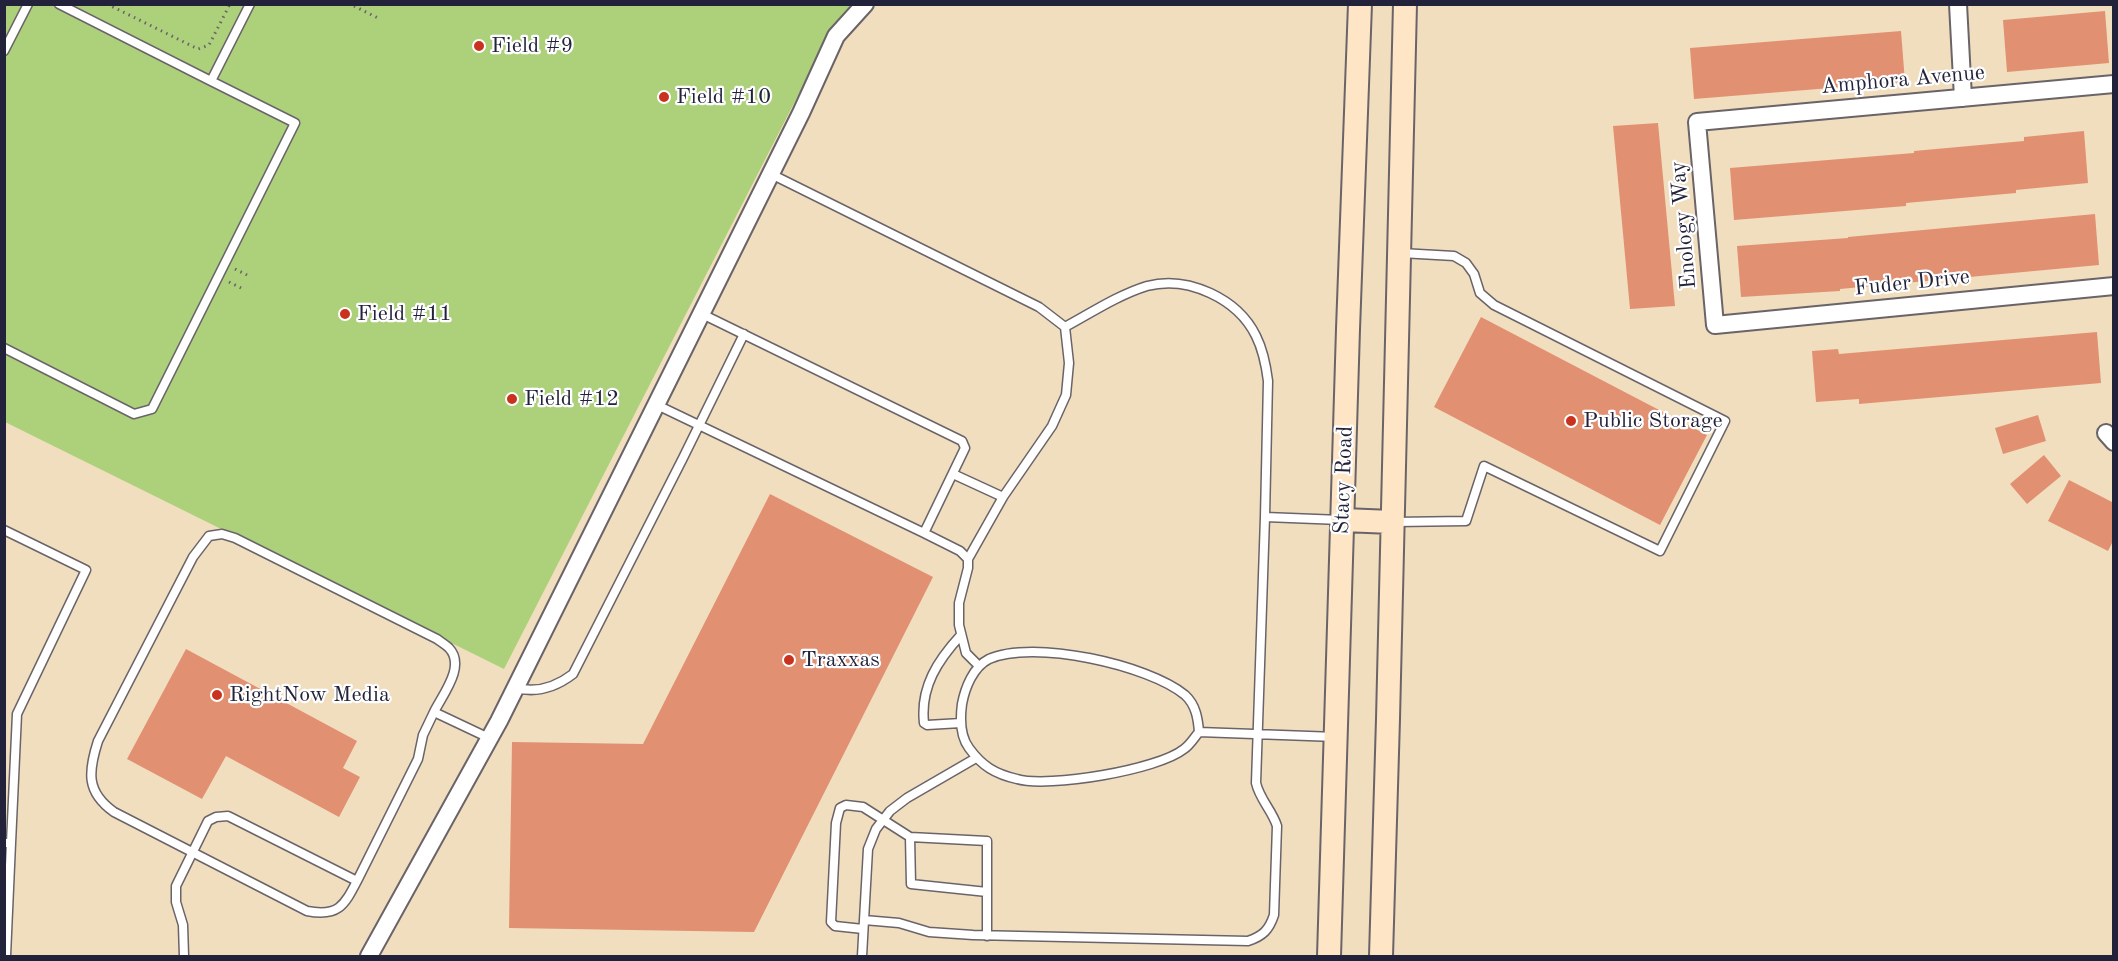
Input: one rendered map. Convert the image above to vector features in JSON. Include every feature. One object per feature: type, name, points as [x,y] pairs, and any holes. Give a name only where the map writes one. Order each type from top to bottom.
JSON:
[{"type":"main road","name":"Stacy Road","points":[[1329,957],[1360,4]]},
{"type":"main road","points":[[1380,957],[1405,4]]},
{"type":"main road","points":[[1343,520],[1392,522]]},
{"type":"street","points":[[369,957],[516,688],[771,174],[836,36],[865,4]]},
{"type":"street","points":[[1958,4],[1963,98]]},
{"type":"street","name":"Amphora Avenue","points":[[1697,122],[2114,84]]},
{"type":"street","name":"Enology Way","points":[[1697,122],[1715,325]]},
{"type":"street","name":"Fuder Drive","points":[[1715,325],[2114,286]]},
{"type":"lane","points":[[4,51],[28,4]]},
{"type":"lane","points":[[4,348],[134,414],[152,409],[296,123],[59,4]]},
{"type":"lane","points":[[211,81],[250,4]]},
{"type":"lane","points":[[771,174],[1039,307],[1065,327],[1069,363],[1066,395],[1052,426],[1003,497],[968,559],[968,568],[959,603],[962,636],[966,653],[979,666]]},
{"type":"lane","points":[[1392,522],[1466,521],[1484,466],[1660,551],[1725,421],[1494,305],[1480,293],[1474,274],[1466,262],[1454,256],[1399,253]]},
{"type":"lane","points":[[987,936],[987,841],[910,837],[862,807],[846,805],[840,808],[836,823],[831,922],[835,926],[899,923],[929,932],[987,936],[1248,941],[1261,937],[1270,928],[1274,915],[1277,826],[1274,816],[1259,796],[1256,783],[1268,381],[1265,361],[1256,335],[1240,313],[1217,296],[1192,286],[1170,284],[1150,285],[1127,293],[1065,327]]},
{"type":"lane","points":[[702,314],[962,441],[965,448],[924,533]]},
{"type":"lane","points":[[516,688],[529,691],[553,686],[573,674],[744,334]]},
{"type":"lane","points":[[657,405],[924,533],[960,551],[968,559]]},
{"type":"lane","points":[[953,474],[1003,497]]},
{"type":"lane","points":[[1265,517],[1343,520]]},
{"type":"lane","points":[[4,530],[86,570],[17,714],[8,843],[6,957]]},
{"type":"lane","points":[[222,534],[236,538],[437,639],[450,649],[455,659],[455,670],[434,712],[423,735],[418,759],[346,903],[336,910],[322,914],[307,911],[192,853],[103,804],[95,794],[92,766],[98,741],[192,557],[209,536],[222,534]]},
{"type":"lane","points":[[961,723],[927,725],[924,723],[922,713],[929,682],[935,668],[943,655],[962,636]]},
{"type":"lane","points":[[1027,653],[1074,656],[1110,663],[1168,684],[1187,697],[1198,715],[1199,732],[1185,749],[1157,763],[1055,782],[1018,780],[980,763],[966,744],[961,723],[963,698],[979,666],[990,659],[1007,654],[1027,653]]},
{"type":"lane","points":[[434,712],[489,738]]},
{"type":"lane","points":[[1199,732],[1257,736],[1336,737]]},
{"type":"lane","points":[[862,957],[868,849],[876,829],[890,811],[907,798],[976,758]]},
{"type":"lane","points":[[184,957],[183,925],[176,902],[176,886],[208,821],[216,817],[228,816],[357,881]]},
{"type":"lane","points":[[910,837],[911,884],[987,892]]},
{"type":"path","points":[[107,4],[198,49],[209,45],[230,4]]},
{"type":"path","points":[[354,6],[378,18]]},
{"type":"path","points":[[4,200],[7,196]]},
{"type":"path","points":[[232,267],[247,275]]},
{"type":"path","points":[[226,280],[241,288]]},
{"type":"green space","points":[[4,5],[851,5],[831,31],[504,669],[5,422]]},
{"type":"building","points":[[2105,11],[2109,63],[2007,72],[2003,20]]},
{"type":"building","points":[[1901,31],[1905,82],[1694,99],[1690,48]]},
{"type":"building","points":[[1658,123],[1675,306],[1630,309],[1613,126]]},
{"type":"building","points":[[2084,131],[2088,183],[2016,190],[2016,193],[1906,203],[1906,206],[1734,220],[1730,168],[1914,153],[1914,151],[2024,141],[2024,137]]},
{"type":"building","points":[[2095,214],[2099,265],[1840,289],[1840,291],[1741,297],[1737,246],[1848,238]]},
{"type":"building","name":"Public Storage","points":[[1481,317],[1707,435],[1660,525],[1434,407]]},
{"type":"building","points":[[2097,332],[2101,383],[1859,404],[1859,399],[1816,402],[1812,351],[1838,349],[1839,354]]},
{"type":"building","points":[[2038,415],[2046,441],[2003,454],[1995,428]]},
{"type":"building","points":[[2044,455],[2061,476],[2027,504],[2010,484]]},
{"type":"building","points":[[2069,480],[2114,503],[2114,539],[2108,551],[2048,521]]},
{"type":"building","name":"Traxxas","points":[[770,494],[933,577],[754,932],[509,928],[512,742],[643,744]]},
{"type":"building","name":"RightNow Media","points":[[186,649],[357,741],[343,768],[360,777],[339,817],[226,756],[202,799],[127,759]]},
{"type":"place","name":"Field #9","points":[[479,46]]},
{"type":"place","name":"Field #10","points":[[664,97]]},
{"type":"place","name":"Field #11","points":[[345,314]]},
{"type":"place","name":"Field #12","points":[[512,399]]},
{"type":"place","name":"Public Storage","points":[[1571,421]]},
{"type":"place","name":"Traxxas","points":[[789,660]]},
{"type":"place","name":"RightNow Media","points":[[217,695]]}]
